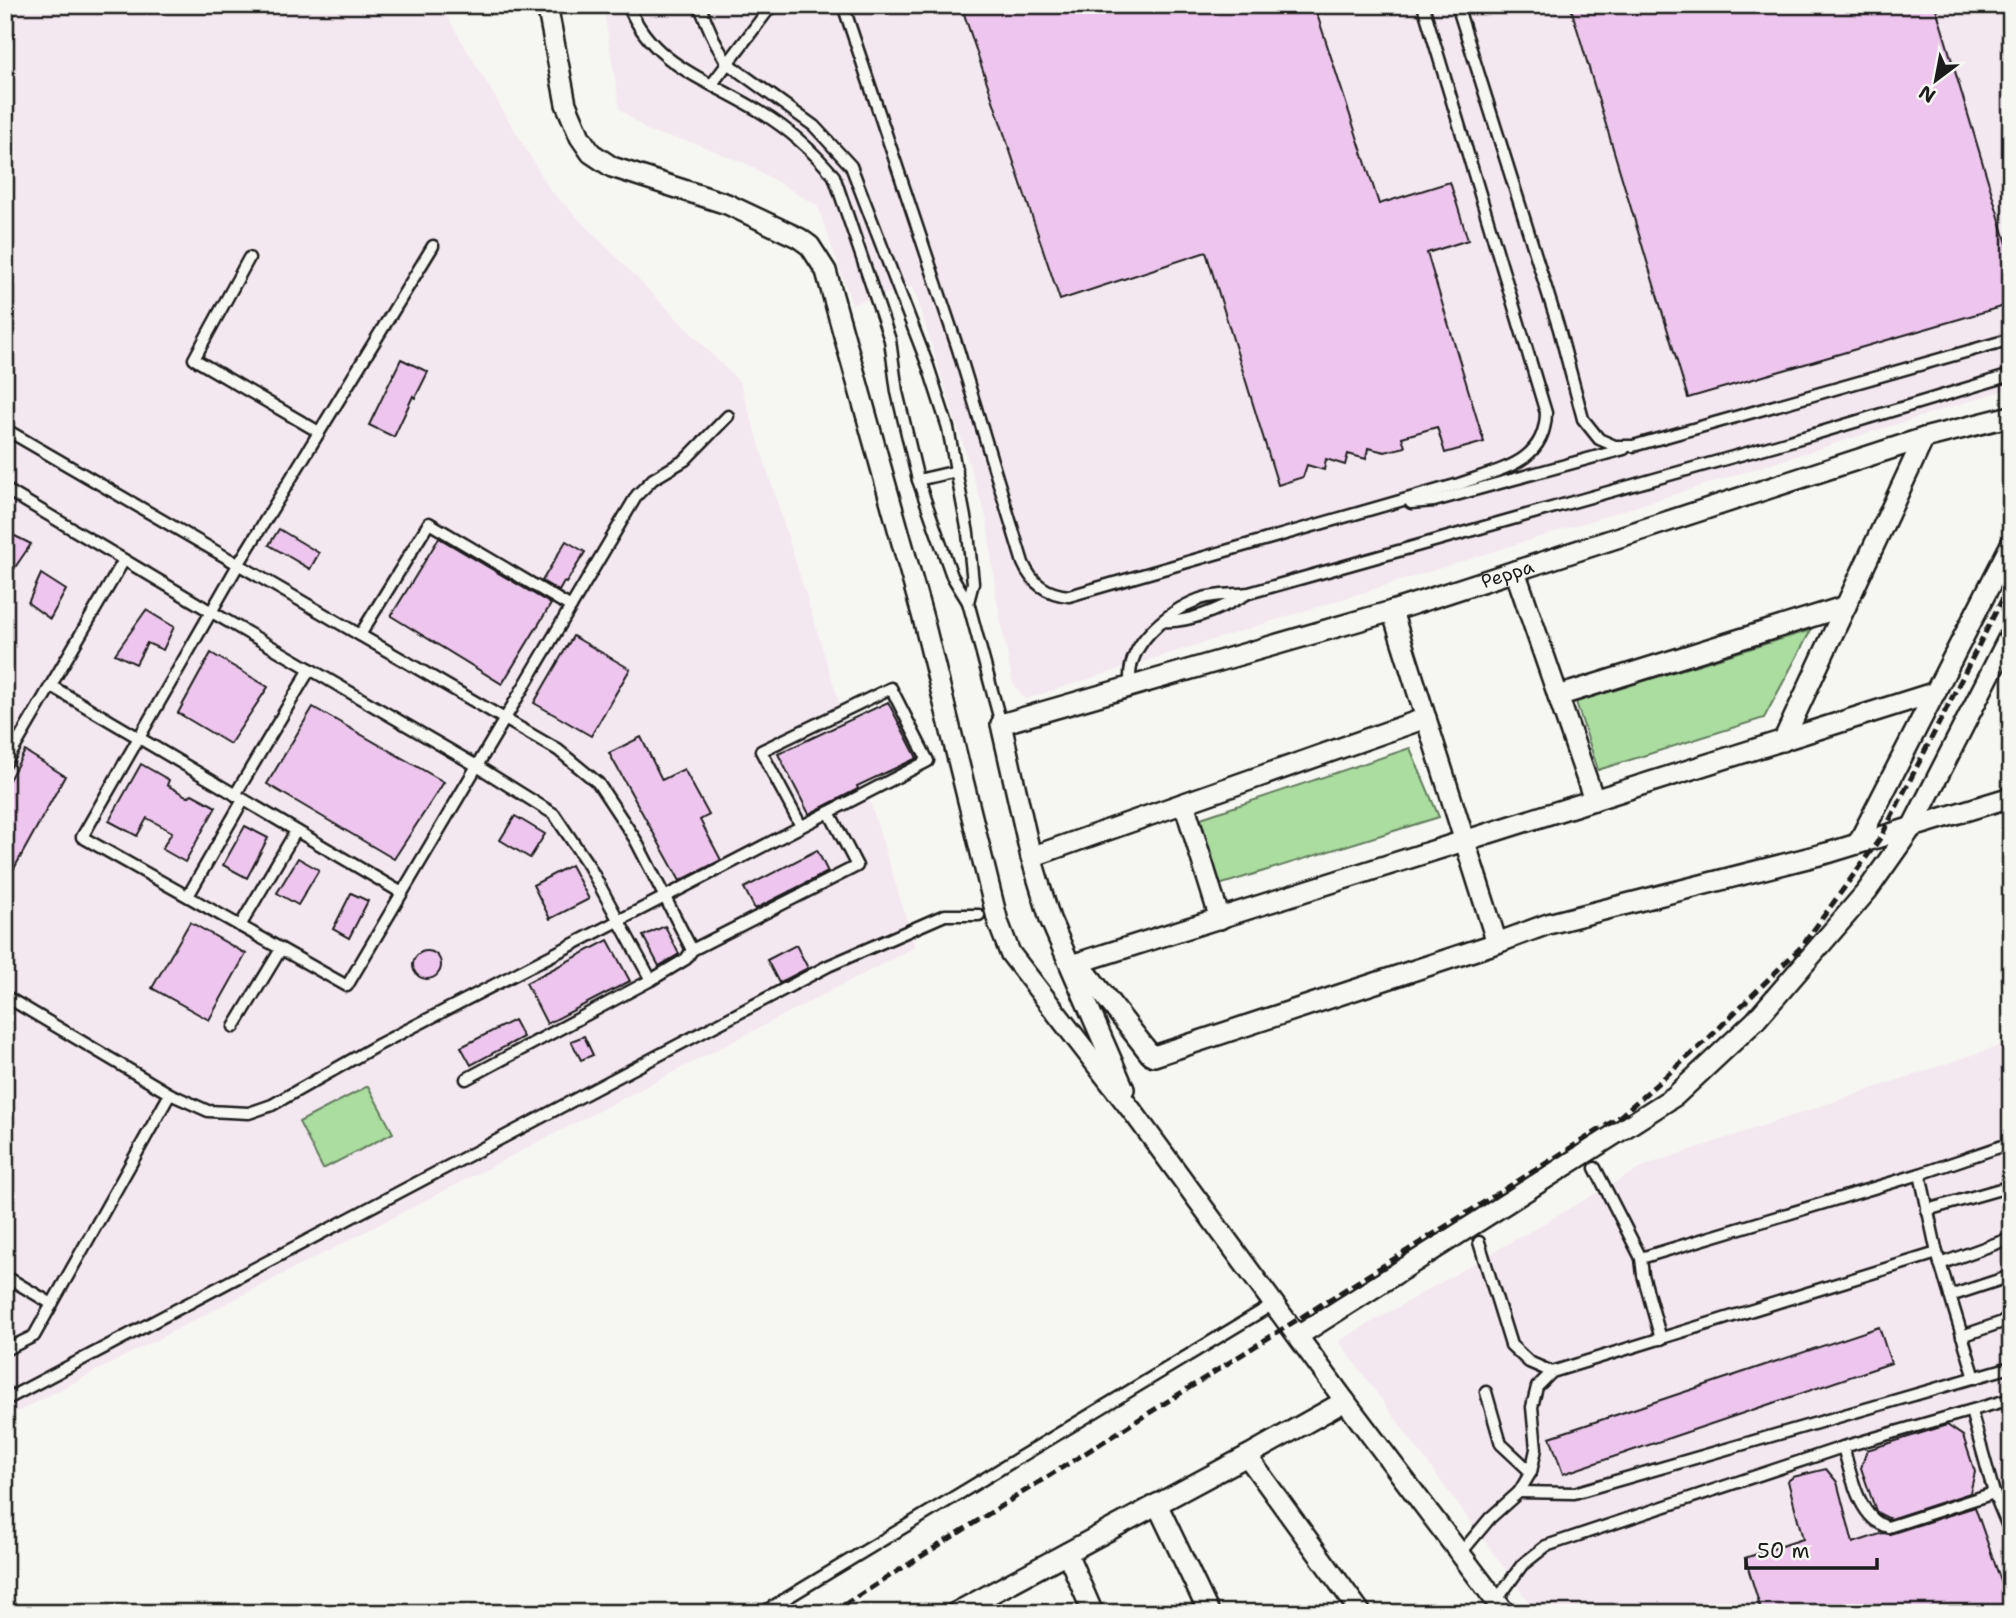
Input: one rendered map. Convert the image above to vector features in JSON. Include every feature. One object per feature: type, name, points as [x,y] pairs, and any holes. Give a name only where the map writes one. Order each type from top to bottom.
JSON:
[{"type":"street","points":[[547,5],[566,104],[580,137],[591,153],[612,167],[727,204],[799,238],[810,246],[826,271],[923,618],[998,922],[1010,953],[1136,1116],[1345,1401],[1501,1607]]},
{"type":"street","name":"Peppa","points":[[1001,723],[1392,611],[1924,438],[2011,416]]},
{"type":"street","points":[[1783,741],[1924,438]]},
{"type":"street","points":[[1858,844],[2011,544]]},
{"type":"street","points":[[1516,571],[1594,800]]},
{"type":"street","points":[[1558,696],[1846,606]]},
{"type":"street","points":[[1392,611],[1497,943]]},
{"type":"street","points":[[1298,1336],[1675,1096],[1755,1021],[1867,891],[1912,827],[2011,633]]},
{"type":"street","points":[[1075,964],[1936,692]]},
{"type":"street","points":[[1031,857],[1426,718]]},
{"type":"street","points":[[1001,723],[1031,857],[1050,919],[1075,964],[1136,1116]]},
{"type":"street","points":[[1075,964],[1154,1056],[1497,943],[1548,923],[1858,844],[2011,797]]},
{"type":"street","points":[[1184,803],[1220,919]]},
{"type":"street","points":[[955,1613],[1345,1401]]},
{"type":"street","points":[[1247,1456],[1361,1613]]},
{"type":"street","points":[[1157,1504],[1209,1613]]},
{"type":"street","points":[[1067,1553],[1093,1613]]},
{"type":"lane","points":[[628,5],[640,30],[657,50],[684,71],[712,84],[782,125],[834,176],[890,340],[897,392],[918,480],[952,576],[968,602],[1001,723]]},
{"type":"lane","points":[[699,5],[727,63],[814,126],[851,166],[935,384],[948,428],[968,533],[973,583],[968,602]]},
{"type":"lane","points":[[712,84],[772,5]]},
{"type":"lane","points":[[843,5],[958,349],[1023,563],[1034,582],[1051,593],[1069,596],[1460,484],[1521,461],[1540,441],[1546,422],[1542,400],[1423,5]]},
{"type":"lane","points":[[1457,5],[1559,329],[1583,419],[1592,434],[1606,443],[1633,446]]},
{"type":"lane","points":[[433,246],[210,611],[82,837],[347,986],[637,495],[653,479],[685,460],[728,416]]},
{"type":"lane","points":[[249,258],[194,359],[319,432]]},
{"type":"lane","points":[[1386,505],[1434,501],[2011,339]]},
{"type":"lane","points":[[1131,686],[1130,668],[1136,652],[1164,621],[1183,606],[1203,598],[1248,593],[1818,433],[2011,375]]},
{"type":"lane","points":[[5,429],[558,750],[598,783],[635,839],[692,950]]},
{"type":"lane","points":[[918,480],[957,471]]},
{"type":"lane","points":[[5,489],[554,814],[589,866],[651,980]]},
{"type":"lane","points":[[360,635],[429,523],[571,607]]},
{"type":"lane","points":[[5,764],[124,560]]},
{"type":"lane","points":[[188,896],[310,669]]},
{"type":"lane","points":[[51,686],[402,893]]},
{"type":"lane","points":[[5,996],[170,1094],[208,1111],[249,1113],[272,1105],[376,1046],[928,761],[891,688],[761,751],[801,826]]},
{"type":"lane","points":[[466,1079],[651,980],[686,960],[692,950],[857,866],[829,812]]},
{"type":"lane","points":[[240,926],[296,831]]},
{"type":"lane","points":[[7,1399],[828,966],[944,915],[979,915]]},
{"type":"lane","points":[[234,1027],[281,949]]},
{"type":"lane","points":[[5,1350],[34,1336],[170,1094]]},
{"type":"lane","points":[[1641,1258],[1920,1174],[2011,1143]]},
{"type":"lane","points":[[1595,1168],[1641,1258],[1643,1275],[1661,1339]]},
{"type":"lane","points":[[1920,1174],[1937,1253],[1975,1378]]},
{"type":"lane","points":[[1927,1210],[2011,1186]]},
{"type":"lane","points":[[1940,1264],[2011,1238]]},
{"type":"lane","points":[[1479,1242],[1511,1345],[1529,1362],[1552,1372]]},
{"type":"lane","points":[[1460,1554],[1490,1518],[1519,1492],[1531,1472],[1536,1449],[1532,1407],[1537,1387],[1552,1372],[1937,1253]]},
{"type":"lane","points":[[5,1276],[52,1304]]},
{"type":"lane","points":[[1950,1296],[2011,1276]]},
{"type":"lane","points":[[762,1613],[1275,1303]]},
{"type":"lane","points":[[1962,1336],[2011,1319]]},
{"type":"lane","points":[[1519,1492],[1574,1493],[2011,1367]]},
{"type":"lane","points":[[1486,1392],[1501,1444],[1531,1472]]},
{"type":"lane","points":[[1501,1607],[1522,1565],[1546,1546],[1843,1447],[2011,1399]]},
{"type":"lane","points":[[1971,1411],[1994,1493],[2011,1534]]},
{"type":"lane","points":[[1843,1447],[1859,1497],[1868,1514],[1879,1525],[1888,1527],[1994,1493]]},
{"type":"shaded area","points":[[5,5],[440,5],[550,190],[740,383],[915,947],[5,1418]]},
{"type":"shaded area","points":[[603,5],[2011,5],[2011,388],[1025,699],[1013,683],[997,601],[987,520],[913,286],[852,304],[818,206],[749,165],[695,143],[649,132],[620,109]]},
{"type":"shaded area","points":[[2011,1042],[2011,1613],[1537,1613],[1339,1341],[1644,1166]]},
{"type":"green space","points":[[1811,630],[1764,718],[1598,770],[1576,702]]},
{"type":"green space","points":[[1410,748],[1439,817],[1219,885],[1201,818]]},
{"type":"green space","points":[[368,1086],[393,1133],[323,1169],[299,1122]]},
{"type":"building","points":[[961,5],[1314,5],[1379,204],[1450,182],[1468,240],[1427,253],[1484,442],[1445,453],[1437,427],[1402,437],[1405,447],[1385,452],[1368,448],[1366,459],[1348,454],[1345,465],[1326,459],[1324,470],[1307,465],[1303,477],[1278,485],[1206,252],[1060,300]]},
{"type":"building","points":[[1570,5],[1935,5],[2011,257],[2011,304],[1688,398]]},
{"type":"building","points":[[401,359],[428,372],[415,398],[413,396],[394,437],[369,425]]},
{"type":"building","points":[[279,529],[319,553],[310,569],[269,545]]},
{"type":"building","points":[[5,531],[31,544],[5,582]]},
{"type":"building","points":[[439,538],[551,604],[502,684],[391,616]]},
{"type":"building","points":[[566,541],[585,552],[559,591],[542,581]]},
{"type":"building","points":[[41,574],[66,590],[50,619],[28,603]]},
{"type":"building","points":[[146,610],[174,627],[163,650],[147,643],[136,664],[115,654]]},
{"type":"building","points":[[573,636],[630,669],[591,736],[534,703]]},
{"type":"building","points":[[211,653],[268,687],[230,744],[178,713]]},
{"type":"building","points":[[888,702],[917,758],[857,786],[858,789],[809,814],[778,754]]},
{"type":"building","points":[[313,707],[444,782],[394,859],[267,784]]},
{"type":"building","points":[[641,737],[662,780],[684,769],[709,815],[700,820],[721,860],[680,881],[609,753]]},
{"type":"building","points":[[25,751],[65,776],[5,885],[5,787]]},
{"type":"building","points":[[141,764],[169,780],[167,785],[188,797],[192,794],[216,807],[185,862],[162,849],[172,832],[147,818],[137,836],[109,821]]},
{"type":"building","points":[[515,816],[545,834],[530,858],[500,840]]},
{"type":"building","points":[[245,826],[268,838],[247,878],[223,865]]},
{"type":"building","points":[[817,850],[828,872],[755,909],[744,888]]},
{"type":"building","points":[[298,858],[319,870],[298,905],[277,893]]},
{"type":"building","points":[[571,865],[589,899],[550,919],[533,885]]},
{"type":"building","points":[[351,893],[368,901],[349,938],[333,929]]},
{"type":"building","points":[[190,922],[246,954],[209,1020],[152,988]]},
{"type":"building","points":[[665,926],[679,954],[659,966],[643,936]]},
{"type":"building","points":[[608,940],[630,981],[547,1024],[526,983]]},
{"type":"building","points":[[796,945],[808,968],[779,983],[767,960]]},
{"type":"building","points":[[427,951],[437,955],[441,965],[437,975],[427,979],[417,975],[413,965],[417,955]]},
{"type":"building","points":[[514,1020],[523,1037],[471,1065],[461,1047]]},
{"type":"building","points":[[584,1036],[593,1055],[581,1060],[571,1041]]},
{"type":"building","points":[[1879,1327],[1891,1363],[1563,1474],[1550,1437]]},
{"type":"building","points":[[1947,1425],[1963,1436],[1975,1472],[1970,1493],[1890,1519],[1876,1511],[1861,1468],[1867,1450]]},
{"type":"building","points":[[1826,1469],[1837,1482],[1853,1543],[1975,1507],[2003,1587],[2011,1584],[2011,1613],[1762,1613],[1745,1558],[1803,1539],[1788,1481],[1793,1477]]},
{"type":"railway","points":[[831,1613],[1618,1118],[1706,1041],[1802,946],[1881,837],[2011,582]]}]
